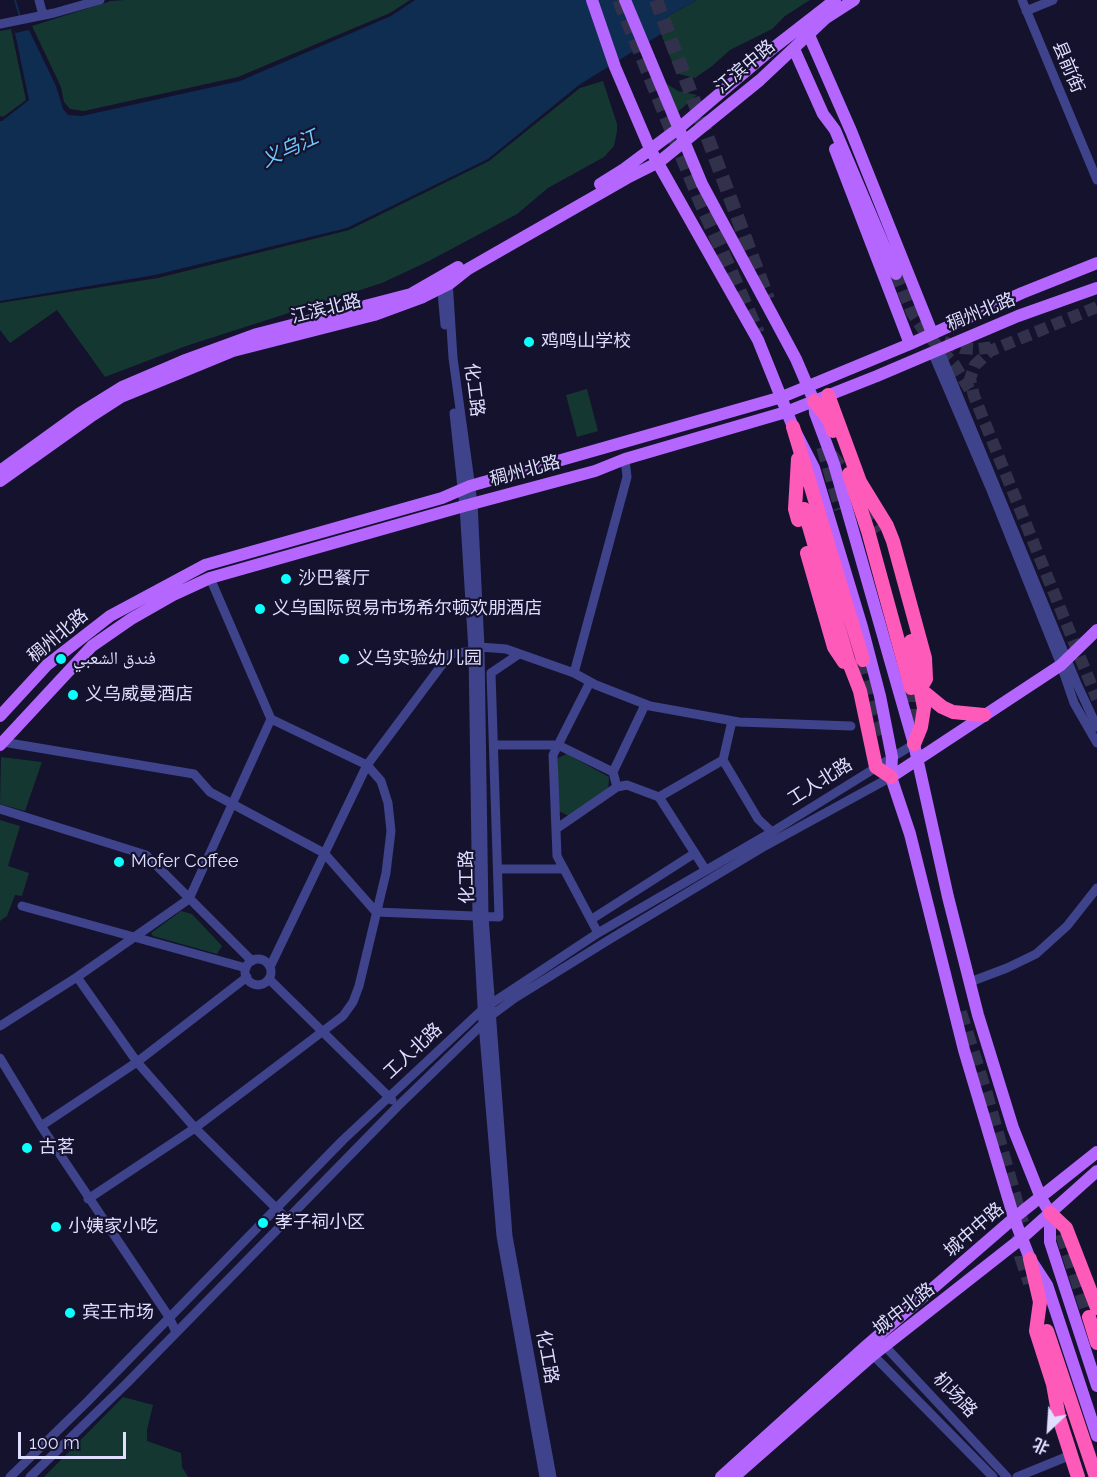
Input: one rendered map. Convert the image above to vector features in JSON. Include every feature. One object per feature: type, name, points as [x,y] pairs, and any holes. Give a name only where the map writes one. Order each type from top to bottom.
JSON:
[{"type":"highway","points":[[828,395],[860,482],[887,526],[893,541],[924,658],[926,679],[916,689]]},
{"type":"highway","points":[[814,401],[829,420],[868,531],[916,689],[924,708],[921,727],[914,744]]},
{"type":"highway","points":[[793,427],[863,660]]},
{"type":"highway","points":[[798,445],[795,509],[834,647],[853,672]]},
{"type":"highway","points":[[804,508],[860,692],[876,767],[891,777]]},
{"type":"highway","points":[[880,531],[909,631],[916,689],[953,712],[984,715]]},
{"type":"highway","points":[[1050,1213],[1066,1228],[1088,1288],[1097,1343]]},
{"type":"highway","points":[[1030,1258],[1040,1302],[1036,1331],[1053,1384],[1059,1418],[1078,1477]]},
{"type":"highway","points":[[1047,1331],[1096,1477]]},
{"type":"highway","points":[[1053,1384],[1060,1398],[1086,1477]]},
{"type":"main road","points":[[592,0],[615,67],[650,149],[758,340],[786,412],[814,468],[862,627],[880,696],[892,757],[891,777],[910,834],[964,1050],[1014,1218],[1030,1258],[1047,1285],[1097,1436]]},
{"type":"main road","points":[[625,0],[702,184],[796,359],[814,401],[815,413],[834,464],[914,744],[948,897],[970,982],[1013,1128],[1041,1198],[1050,1213],[1050,1242],[1097,1386]]},
{"type":"main road","name":"江滨中路","points":[[650,149],[679,128],[772,49],[835,0]]},
{"type":"main road","name":"江滨中路","points":[[659,162],[760,80],[826,18],[855,0]]},
{"type":"main road","points":[[808,33],[932,333]]},
{"type":"main road","points":[[794,49],[823,114],[910,344]]},
{"type":"main road","points":[[816,97],[817,88],[821,85],[831,88]]},
{"type":"main road","points":[[823,114],[835,130],[899,273],[841,125],[839,107]]},
{"type":"main road","name":"江滨北路","points":[[0,481],[121,397],[233,351],[374,315],[423,297],[477,254],[624,169],[650,149]]},
{"type":"main road","name":"江滨北路","points":[[0,471],[80,413],[122,387],[183,361],[257,334],[411,294],[445,281],[659,162]]},
{"type":"main road","name":"稠州北路","points":[[0,716],[47,665],[110,616],[205,565],[782,397],[910,344],[1022,292],[1097,263]]},
{"type":"main road","name":"稠州北路","points":[[2,743],[92,646],[156,604],[210,578],[596,471],[625,459],[786,412],[1018,316],[1097,288]]},
{"type":"main road","points":[[891,777],[1064,662],[1097,630]]},
{"type":"main road","name":"城中中路","points":[[881,1342],[1014,1218],[1097,1152]]},
{"type":"main road","name":"城中北路","points":[[721,1477],[869,1351],[1022,1238],[1097,1171]]},
{"type":"main road","name":"城中北路","points":[[734,1477],[869,1351]]},
{"type":"street","points":[[39,0],[44,15]]},
{"type":"street","points":[[0,24],[100,0]]},
{"type":"street","name":"县前街","points":[[1022,0],[1097,180]]},
{"type":"street","points":[[1026,11],[1053,0]]},
{"type":"street","name":"化工路","points":[[445,281],[468,505],[476,649],[480,916],[486,1006],[483,1023],[501,1236],[544,1477]]},
{"type":"street","points":[[935,350],[1064,662],[1097,727]]},
{"type":"street","points":[[574,673],[627,477],[625,459]]},
{"type":"street","points":[[88,1199],[195,1128],[343,1016],[353,1002],[359,986],[386,873],[391,831],[388,803],[381,781],[367,765],[271,719],[210,578]]},
{"type":"street","points":[[0,809],[146,855],[251,967],[256,984],[263,984],[269,979],[270,967],[280,943],[367,765],[450,654],[476,649],[506,649],[574,673],[645,705],[732,721],[851,726]]},
{"type":"street","points":[[2,743],[194,774],[210,792],[324,853],[376,912],[499,917],[491,673],[519,654]]},
{"type":"street","points":[[1064,662],[1074,703],[1097,743]]},
{"type":"street","points":[[590,682],[553,755],[557,856],[598,933]]},
{"type":"street","points":[[617,787],[613,772],[645,705]]},
{"type":"street","points":[[0,1026],[77,977],[189,899],[271,719]]},
{"type":"street","points":[[732,721],[723,760],[758,819],[771,832]]},
{"type":"street","name":"工人北路","points":[[10,1477],[343,1140],[486,1006],[598,933],[654,902],[914,744]]},
{"type":"street","points":[[495,745],[558,745],[613,772]]},
{"type":"street","points":[[659,797],[723,760]]},
{"type":"street","name":"工人北路","points":[[30,1477],[127,1383],[398,1106],[492,1015],[515,998],[765,846],[891,777]]},
{"type":"street","points":[[556,829],[617,787],[627,785],[659,797],[705,869]]},
{"type":"street","points":[[592,919],[695,853]]},
{"type":"street","points":[[498,869],[564,869]]},
{"type":"street","points":[[643,886],[654,902]]},
{"type":"street","points":[[970,982],[1036,954],[1067,926],[1097,888]]},
{"type":"street","points":[[22,906],[251,967],[270,967]]},
{"type":"street","points":[[41,1126],[137,1062],[280,943]]},
{"type":"street","points":[[77,977],[137,1062],[195,1128],[288,1220]]},
{"type":"street","points":[[269,979],[398,1106]]},
{"type":"street","name":"化工路","points":[[486,1006],[492,1015],[508,1236],[552,1477]]},
{"type":"street","points":[[0,1058],[41,1126],[169,1317],[176,1332]]},
{"type":"street","name":"机场路","points":[[881,1342],[1007,1477]]},
{"type":"street","name":"机场路","points":[[869,1351],[993,1477]]},
{"type":"street","points":[[1017,1477],[1071,1455]]},
{"type":"green space","points":[[410,0],[390,13],[238,77],[84,111],[70,109],[64,102],[61,87],[32,26],[111,1]]},
{"type":"green space","points":[[697,0],[810,0],[785,16],[772,29],[730,50],[695,78],[679,74],[675,69],[661,34],[668,16]]},
{"type":"green space","points":[[11,29],[26,100],[3,117],[0,116],[0,31]]},
{"type":"green space","points":[[603,81],[617,124],[614,146],[604,157],[548,188],[517,214],[429,261],[382,283],[186,346],[105,377],[57,310],[10,343],[0,330],[0,303],[158,278],[349,230],[489,161],[580,88]]},
{"type":"green space","points":[[664,82],[678,91],[697,95],[671,118]]},
{"type":"green space","points":[[587,389],[598,431],[577,437],[566,395]]},
{"type":"green space","points":[[567,754],[609,777],[608,790],[569,816],[557,810],[558,758]]},
{"type":"green space","points":[[1,757],[42,762],[25,811],[0,804]]},
{"type":"green space","points":[[0,820],[20,826],[8,866],[29,873],[22,896],[15,895],[7,916],[0,921]]},
{"type":"green space","points":[[181,911],[192,914],[222,946],[217,954],[153,936],[151,933]]},
{"type":"green space","points":[[123,1397],[153,1405],[147,1430],[147,1441],[181,1453],[182,1467],[188,1477],[44,1477]]},
{"type":"water","name":"义乌江","points":[[415,0],[697,0],[668,16],[661,34],[579,85],[488,159],[347,228],[155,275],[0,301],[0,121],[29,100],[15,33],[29,30],[56,86],[63,109],[68,115],[82,116],[240,81],[391,16]]},
{"type":"waterway","points":[[15,0],[20,17]]},
{"type":"tunnel","points":[[619,0],[700,201],[758,333]]},
{"type":"tunnel","points":[[656,0],[768,299]]},
{"type":"tunnel","points":[[896,274],[912,313],[924,331],[954,364],[970,390]]},
{"type":"tunnel","points":[[1097,307],[990,351],[975,365],[970,379],[974,396],[1097,699]]},
{"type":"tunnel","points":[[944,342],[961,348],[994,347]]},
{"type":"tunnel","points":[[823,447],[841,509]]},
{"type":"tunnel","points":[[831,455],[845,473],[880,531]]},
{"type":"tunnel","points":[[863,660],[874,707],[885,736]]},
{"type":"tunnel","points":[[911,688],[911,727]]},
{"type":"tunnel","points":[[960,1012],[986,1094],[1022,1223]]},
{"type":"tunnel","points":[[1062,1234],[1089,1317]]},
{"type":"tunnel","points":[[1019,1235],[1021,1256],[1030,1283]]},
{"type":"place","name":"鸡鸣山学校","points":[[529,342]]},
{"type":"place","name":"沙巴餐厅","points":[[286,579]]},
{"type":"place","name":"义乌国际贸易市场希尔顿欢朋酒店","points":[[260,609]]},
{"type":"place","name":"فندق الشعبي","points":[[61,659]]},
{"type":"place","name":"义乌实验幼儿园","points":[[344,659]]},
{"type":"place","name":"义乌威曼酒店","points":[[73,695]]},
{"type":"place","name":"Mofer Coffee","points":[[119,862]]},
{"type":"place","name":"古茗","points":[[27,1148]]},
{"type":"place","name":"孝子祠小区","points":[[263,1223]]},
{"type":"place","name":"小姨家小吃","points":[[56,1227]]},
{"type":"place","name":"宾王市场","points":[[70,1313]]}]
